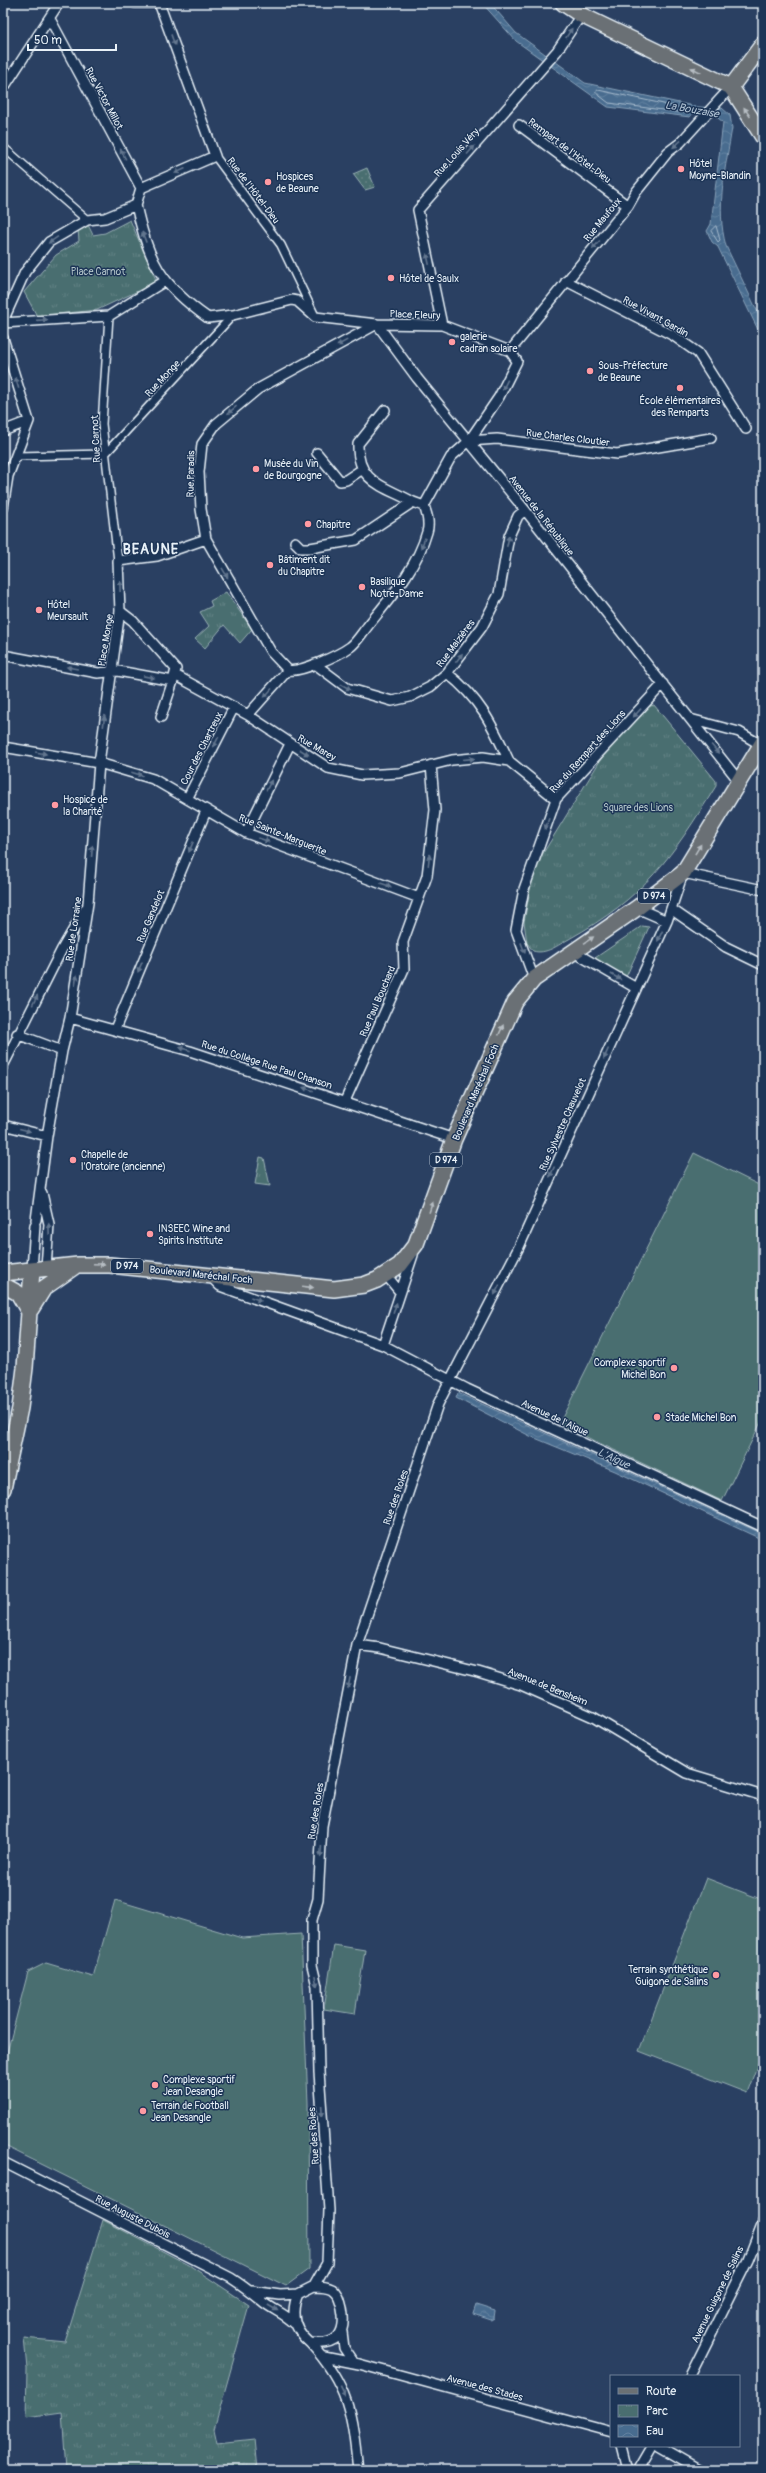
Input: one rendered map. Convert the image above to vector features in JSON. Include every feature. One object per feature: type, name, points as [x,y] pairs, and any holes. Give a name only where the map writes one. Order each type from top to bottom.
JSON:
[{"type":"main road","points":[[563,3],[581,15],[731,88],[763,137]]},
{"type":"main road","points":[[731,88],[763,44]]},
{"type":"main road","name":"D 974","points":[[739,780],[762,743]]},
{"type":"main road","name":"Boulevard Maréchal Foch","points":[[3,1273],[78,1265],[110,1265],[334,1289],[364,1285],[386,1275],[400,1265],[416,1244],[454,1139],[509,1012],[534,978],[637,908],[684,873],[739,780]]},
{"type":"main road","points":[[29,1312],[44,1288],[63,1272],[78,1265]]},
{"type":"main road","points":[[39,1269],[44,1288]]},
{"type":"main road","points":[[3,1489],[20,1408],[29,1312],[39,1269]]},
{"type":"main road","points":[[3,1285],[18,1293],[29,1312]]},
{"type":"street","points":[[3,89],[59,3]]},
{"type":"street","points":[[135,3],[160,3]]},
{"type":"street","name":"Rue de l'Hôtel-Dieu","points":[[160,3],[216,156],[281,245],[315,318]]},
{"type":"street","name":"Rue Louis Véry","points":[[442,325],[418,210],[557,51],[581,15]]},
{"type":"street","name":"Rue Victor Millot","points":[[50,19],[141,188]]},
{"type":"street","name":"Rue Maufoux","points":[[510,351],[628,206],[636,192],[668,152],[680,143],[714,104],[731,88]]},
{"type":"street","name":"Rempart de l'Hôtel-Dieu","points":[[519,125],[628,206]]},
{"type":"street","points":[[3,147],[86,220]]},
{"type":"street","points":[[216,156],[141,188],[136,206],[142,233],[156,267],[165,281],[208,318],[233,315],[292,300],[297,301],[315,318]]},
{"type":"street","points":[[136,206],[105,218],[86,220],[49,242],[25,272],[3,322],[109,316],[165,281]]},
{"type":"street","name":"Rue Vivant Gardin","points":[[566,281],[674,336],[698,353],[746,429]]},
{"type":"street","name":"Rue Monge","points":[[105,454],[233,315]]},
{"type":"street","name":"Rue Carnot","points":[[109,316],[102,424],[118,561]]},
{"type":"street","name":"Place Fleury","points":[[315,318],[377,324],[442,325],[510,351]]},
{"type":"street","name":"Avenue de la République","points":[[377,324],[412,372],[525,510],[739,780]]},
{"type":"street","name":"Rue Paradis","points":[[288,670],[271,652],[206,539],[201,509],[199,472],[202,444],[216,424],[258,389],[377,324]]},
{"type":"street","points":[[3,338],[28,421],[17,456],[5,477],[3,508]]},
{"type":"street","points":[[248,715],[288,670],[293,671],[314,664],[350,647],[400,586],[428,531],[428,517],[424,506],[451,457],[469,441],[499,397],[517,361],[510,351]]},
{"type":"street","points":[[385,410],[358,444],[361,470],[368,478],[413,502],[424,506]]},
{"type":"street","points":[[3,431],[28,421]]},
{"type":"street","name":"Rue Charles Cloutier","points":[[469,441],[497,439],[617,454],[711,438]]},
{"type":"street","points":[[317,453],[340,481],[346,480],[361,470]]},
{"type":"street","points":[[17,456],[105,454]]},
{"type":"street","points":[[295,542],[301,548],[310,548],[356,540],[413,502]]},
{"type":"street","name":"Rue Maizières","points":[[314,664],[347,688],[392,701],[410,697],[430,687],[447,673],[482,627],[499,594],[509,536],[518,516],[525,510]]},
{"type":"street","points":[[120,611],[118,561],[157,556],[206,539]]},
{"type":"street","name":"Place Monge","points":[[120,611],[110,671],[174,678],[248,715]]},
{"type":"street","name":"Place Monge","points":[[120,611],[132,621],[176,670],[174,678]]},
{"type":"street","points":[[3,656],[98,673],[110,671]]},
{"type":"street","name":"Rue de Lorraine","points":[[39,1269],[35,1222],[47,1136],[62,1051],[70,1018],[88,903],[99,763],[110,671]]},
{"type":"street","points":[[447,673],[464,686],[491,720],[509,761],[556,800]]},
{"type":"street","points":[[161,717],[174,678]]},
{"type":"street","name":"Rue du Rempart des Lions","points":[[534,978],[516,930],[524,889],[556,800],[663,684]]},
{"type":"street","name":"Cour des Chartreux","points":[[187,799],[234,707]]},
{"type":"street","name":"Rue Marey","points":[[248,715],[328,768],[362,775],[400,773],[431,765],[484,757],[509,761]]},
{"type":"street","points":[[690,719],[739,732],[762,743]]},
{"type":"street","points":[[246,833],[290,744]]},
{"type":"street","name":"Rue Sainte-Marguerite","points":[[3,747],[99,763],[152,779],[246,833],[419,898]]},
{"type":"street","name":"Rue Paul Bouchard","points":[[346,1101],[404,969],[403,942],[427,876],[435,810],[431,765]]},
{"type":"street","name":"Rue Gandelot","points":[[115,1029],[206,811]]},
{"type":"street","points":[[684,873],[763,890]]},
{"type":"street","name":"Rue Sylvestre Chauvelot","points":[[450,1380],[518,1247],[667,921],[684,873]]},
{"type":"street","points":[[3,1066],[17,1034],[71,931],[88,903]]},
{"type":"street","name":"D 974","points":[[637,908],[667,921]]},
{"type":"street","points":[[671,909],[726,947],[763,965]]},
{"type":"street","points":[[572,951],[636,988]]},
{"type":"street","name":"Rue du Collège Rue Paul Chanson","points":[[70,1018],[115,1029],[346,1101],[454,1139]]},
{"type":"street","points":[[17,1034],[62,1051]]},
{"type":"street","points":[[3,1124],[47,1136]]},
{"type":"street","name":"Rue de Lorraine","points":[[39,1269],[49,1224],[40,1187]]},
{"type":"street","points":[[383,1345],[416,1244]]},
{"type":"street","name":"Avenue de l'Aigue","points":[[208,1275],[220,1286],[383,1345],[450,1380],[763,1527]]},
{"type":"street","points":[[386,1275],[400,1292]]},
{"type":"street","name":"Rue des Roles","points":[[314,2286],[327,2263],[329,2210],[319,2072],[317,1986],[312,1965],[312,1920],[318,1899],[322,1826],[357,1645],[438,1404],[450,1380]]},
{"type":"street","name":"Avenue de Bensheim","points":[[357,1645],[380,1648],[418,1657],[521,1685],[593,1717],[687,1773],[763,1796]]},
{"type":"street","name":"Rue Auguste Dubois","points":[[3,2162],[220,2272],[252,2291],[262,2301],[287,2316],[295,2324]]},
{"type":"street","name":"Avenue Guigone de Salins","points":[[690,2375],[748,2260],[763,2222]]},
{"type":"street","points":[[354,2363],[344,2348],[342,2332],[344,2318],[339,2295],[324,2286],[314,2286],[298,2294],[294,2306],[295,2324],[301,2335],[324,2357],[349,2405],[358,2470]]},
{"type":"street","name":"Rue Auguste Dubois","points":[[252,2291],[280,2295],[298,2294]]},
{"type":"street","points":[[310,2343],[328,2342],[342,2332]]},
{"type":"street","name":"Avenue des Stades","points":[[324,2357],[354,2363],[610,2432]]},
{"type":"street","points":[[622,2447],[628,2470]]},
{"type":"street","points":[[638,2470],[651,2447]]},
{"type":"street","points":[[661,2447],[702,2470]]},
{"type":"green space","points":[[367,168],[375,187],[365,190],[353,174]]},
{"type":"green space","name":"Place Carnot","points":[[130,220],[157,282],[97,310],[37,316],[24,292],[56,255],[79,241],[78,229],[88,225],[93,235],[105,233]]},
{"type":"green space","points":[[226,592],[252,629],[240,643],[224,625],[205,648],[195,639],[209,626],[200,612],[212,606],[210,601]]},
{"type":"green space","name":"Square des Lions","points":[[654,705],[716,781],[716,786],[670,855],[637,891],[618,907],[595,923],[556,946],[543,952],[533,951],[527,943],[524,922],[534,868],[606,751],[650,706]]},
{"type":"green space","points":[[642,926],[649,927],[625,979],[592,960]]},
{"type":"green space","name":"Complexe sportif Michel Bon","points":[[694,1153],[763,1187],[763,1418],[722,1501],[559,1424]]},
{"type":"green space","points":[[260,1157],[264,1158],[270,1186],[255,1184]]},
{"type":"green space","name":"Terrain synthétique Guigone de Salins","points":[[706,1878],[763,1900],[763,2050],[747,2093],[639,2051]]},
{"type":"green space","name":"Complexe sportif Jean Desangle","points":[[115,1900],[242,1938],[301,1934],[308,2103],[309,2269],[286,2286],[3,2145],[3,2068],[28,1972],[46,1963],[93,1977]]},
{"type":"green space","points":[[334,1945],[365,1950],[355,2014],[324,2009]]},
{"type":"green space","points":[[103,2220],[189,2265],[249,2305],[214,2429],[217,2443],[254,2439],[257,2470],[66,2470],[62,2412],[26,2417],[27,2369],[24,2338],[65,2342]]},
{"type":"water","name":"La Bouzaise","points":[[482,3],[490,3],[516,33],[585,83],[698,107],[722,108],[730,115],[732,128],[721,202],[723,232],[726,246],[763,323],[763,340],[718,247],[712,242],[707,231],[711,224],[723,122],[714,115],[693,113],[690,117],[608,107],[516,41]]},
{"type":"water","points":[[458,1393],[763,1534],[763,1540],[615,1471],[530,1436],[456,1398]]},
{"type":"water","points":[[476,2305],[495,2311],[494,2318],[491,2320],[473,2314]]},
{"type":"place","name":"Hôtel Moyne-Blandin","points":[[681,169]]},
{"type":"place","name":"Hospices de Beaune","points":[[268,182]]},
{"type":"place","name":"Hôtel de Saulx","points":[[391,278]]},
{"type":"place","name":"galerie cadran solaire","points":[[452,342]]},
{"type":"place","name":"Sous-Préfecture de Beaune","points":[[590,371]]},
{"type":"place","name":"École élémentaires des Remparts","points":[[680,388]]},
{"type":"place","name":"Musée du Vin de Bourgogne","points":[[256,469]]},
{"type":"place","name":"Chapitre","points":[[308,524]]},
{"type":"place","name":"Bâtiment dit du Chapitre","points":[[270,565]]},
{"type":"place","name":"Basilique Notre-Dame","points":[[362,587]]},
{"type":"place","name":"Hôtel Meursault","points":[[39,610]]},
{"type":"place","name":"Hospice de la Charité","points":[[55,805]]},
{"type":"place","name":"Chapelle de l'Oratoire (ancienne)","points":[[73,1160]]},
{"type":"place","name":"INSEEC Wine and Spirits Institute","points":[[150,1234]]},
{"type":"place","name":"Complexe sportif Michel Bon","points":[[674,1368]]},
{"type":"place","name":"Stade Michel Bon","points":[[657,1417]]},
{"type":"place","name":"Terrain synthétique Guigone de Salins","points":[[716,1975]]},
{"type":"place","name":"Complexe sportif Jean Desangle","points":[[155,2085]]},
{"type":"place","name":"Terrain de Football Jean Desangle","points":[[143,2111]]},
{"type":"district","name":"BEAUNE","points":[[151,549]]},
{"type":"water label","name":"L'Aigue","points":[[614,1458]]}]
